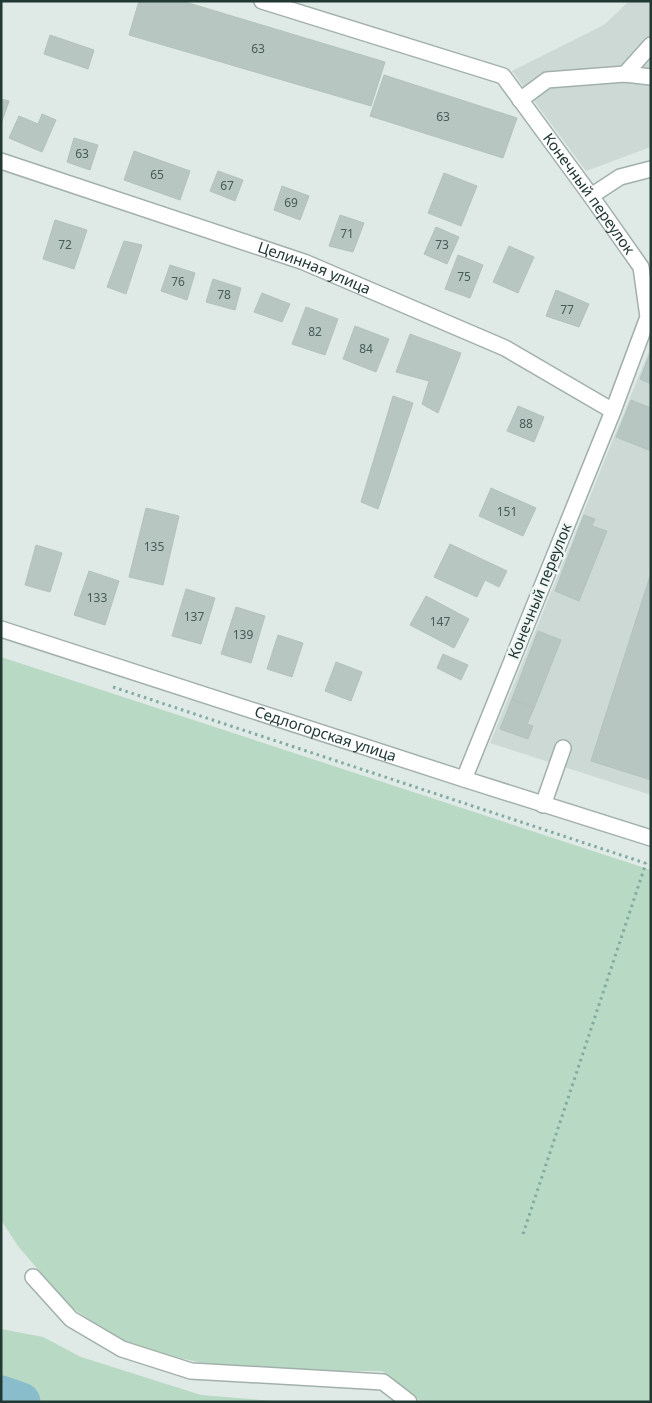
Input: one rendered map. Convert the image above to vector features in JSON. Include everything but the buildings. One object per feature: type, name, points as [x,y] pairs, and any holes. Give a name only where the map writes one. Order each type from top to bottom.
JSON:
[{"type":"street","name":"Конечный переулок","points":[[262,1],[503,76],[641,267],[648,317],[613,411],[464,780]]},
{"type":"street","points":[[625,74],[651,45]]},
{"type":"street","points":[[520,100],[547,80],[625,74],[651,77]]},
{"type":"street","name":"Целинная улица","points":[[1,161],[304,262],[505,348],[613,411]]},
{"type":"street","points":[[591,196],[620,177],[651,169]]},
{"type":"street","name":"Седлогорская улица","points":[[1,629],[464,780],[651,838]]},
{"type":"street","points":[[543,804],[564,748]]},
{"type":"street","points":[[33,1277],[71,1319],[122,1349],[191,1371],[383,1382],[409,1402]]},
{"type":"path","points":[[113,686],[648,864],[523,1234]]},
{"type":"shaded area","points":[[629,1],[651,1],[651,147],[586,171],[512,71],[604,25]]},
{"type":"shaded area","points":[[651,346],[651,795],[490,743]]},
{"type":"green space","points":[[1,657],[651,870],[651,1402],[422,1402],[382,1371],[306,1371],[217,1366],[133,1348],[69,1306],[18,1246],[1,1220]]},
{"type":"green space","points":[[1,1329],[43,1337],[81,1357],[201,1395],[285,1402],[1,1402]]},
{"type":"waterway","points":[[1,1395],[21,1402]]}]
